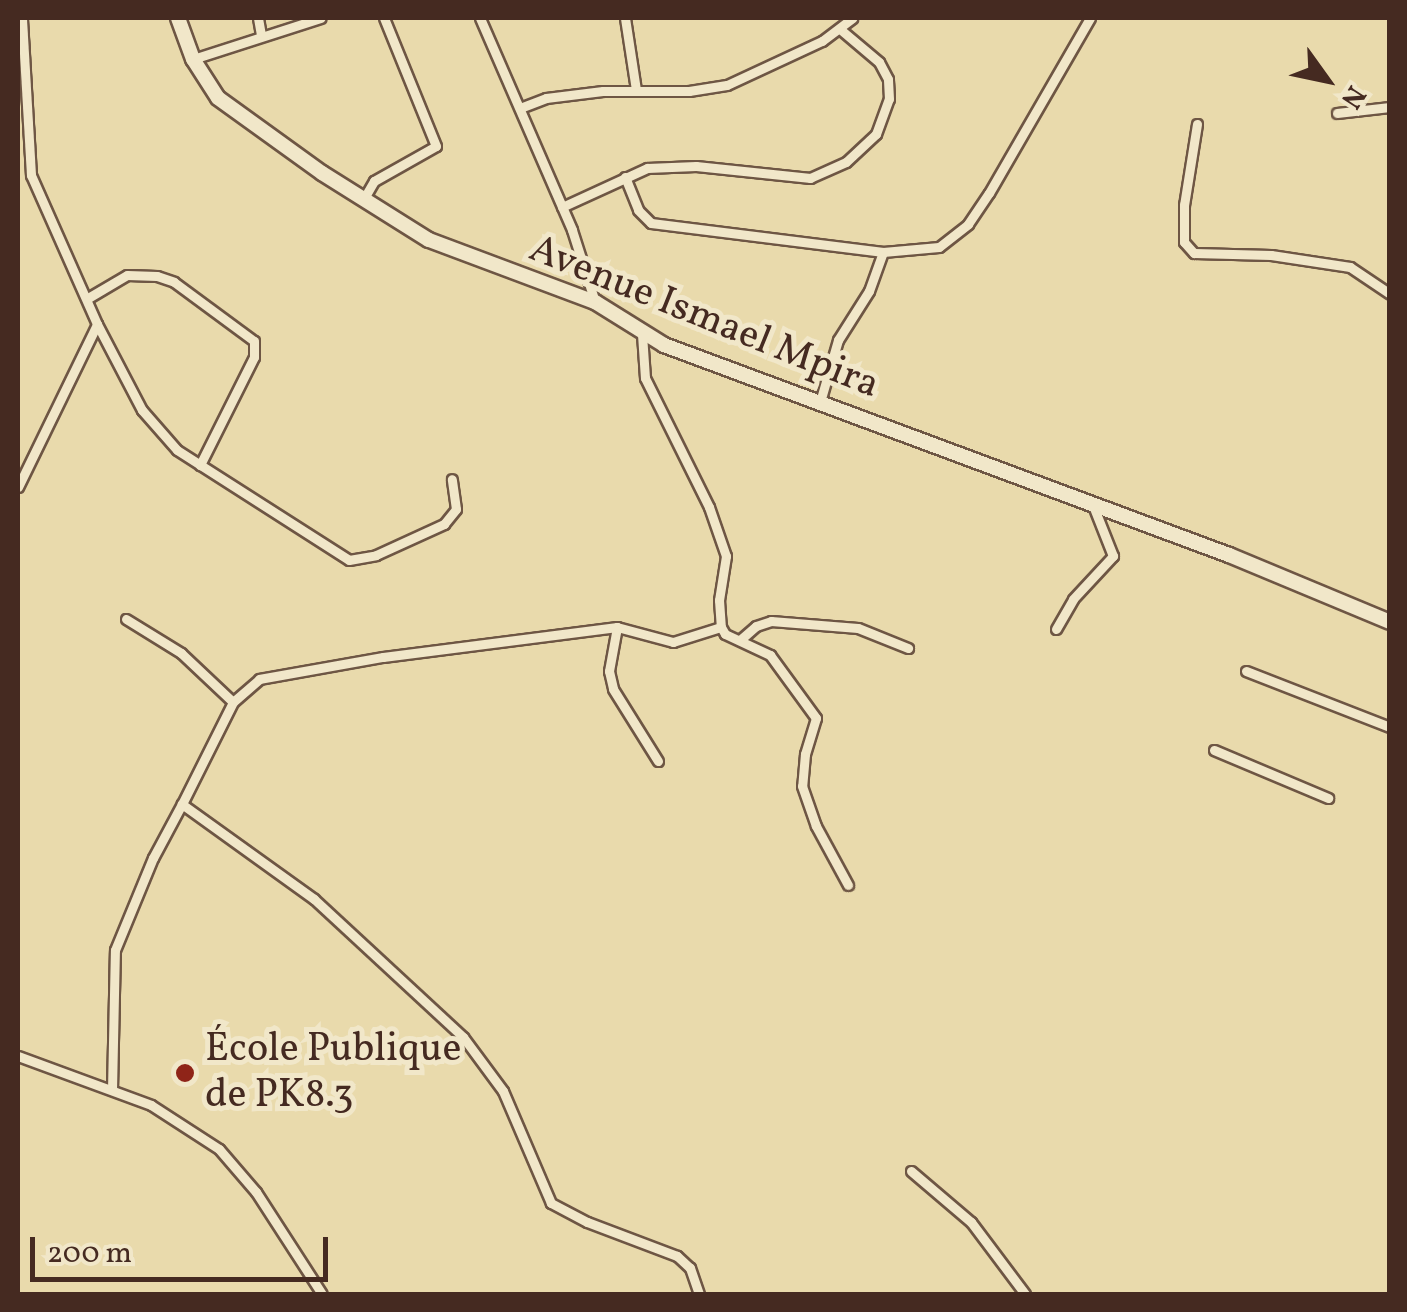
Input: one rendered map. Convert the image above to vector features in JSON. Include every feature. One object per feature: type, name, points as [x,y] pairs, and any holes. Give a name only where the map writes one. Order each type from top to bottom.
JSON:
[{"type":"main road","name":"Avenue Ismael Mpira","points":[[178,18],[192,59],[218,98],[363,200],[458,254],[596,302],[642,334],[1229,556],[1390,622]]},
{"type":"street","points":[[22,18],[30,175],[97,324],[150,420],[177,450],[349,560],[376,555],[444,524],[456,509],[452,478]]},
{"type":"street","points":[[258,18],[261,35]]},
{"type":"street","points":[[192,59],[321,18]]},
{"type":"street","points":[[363,200],[374,181],[436,146],[384,18]]},
{"type":"street","points":[[480,18],[562,206],[596,302]]},
{"type":"street","points":[[626,18],[636,90]]},
{"type":"street","points":[[520,108],[546,98],[727,85],[840,29],[852,18]]},
{"type":"street","points":[[625,176],[638,210],[651,223],[883,252],[939,247],[968,224],[1090,18]]},
{"type":"street","points":[[562,206],[647,168],[696,166],[810,178],[846,162],[876,134],[890,99],[888,79],[879,62],[840,29]]},
{"type":"street","points":[[1338,113],[1390,107]]},
{"type":"street","points":[[1197,124],[1184,206],[1184,242],[1194,252],[1270,255],[1350,267],[1390,294]]},
{"type":"street","points":[[820,402],[838,340],[869,291],[883,252]]},
{"type":"street","points":[[88,298],[127,275],[157,276],[184,289],[254,341],[254,357],[200,465]]},
{"type":"street","points":[[18,487],[97,324]]},
{"type":"street","points":[[642,334],[645,378],[709,507],[726,556],[719,600],[721,628],[725,634],[770,655],[812,707],[816,727],[805,754],[802,786],[816,826],[848,885]]},
{"type":"street","points":[[1056,629],[1073,599],[1113,556],[1094,508]]},
{"type":"street","points":[[126,618],[181,653],[233,702]]},
{"type":"street","points":[[740,640],[756,626],[771,621],[858,628],[908,648]]},
{"type":"street","points":[[112,1090],[115,950],[153,858],[233,702],[260,679],[617,627],[673,642],[721,628]]},
{"type":"street","points":[[617,627],[609,671],[613,689],[658,761]]},
{"type":"street","points":[[1246,671],[1390,727]]},
{"type":"street","points":[[1214,750],[1328,798]]},
{"type":"street","points":[[182,804],[314,899],[462,1037],[503,1091],[551,1203],[587,1222],[678,1256],[690,1268],[699,1294]]},
{"type":"street","points":[[18,1056],[170,1114],[220,1149],[256,1192],[322,1294]]},
{"type":"street","points":[[910,1171],[972,1222],[1024,1294]]},
{"type":"place","name":"École Publique de PK8.3","points":[[185,1073]]}]
